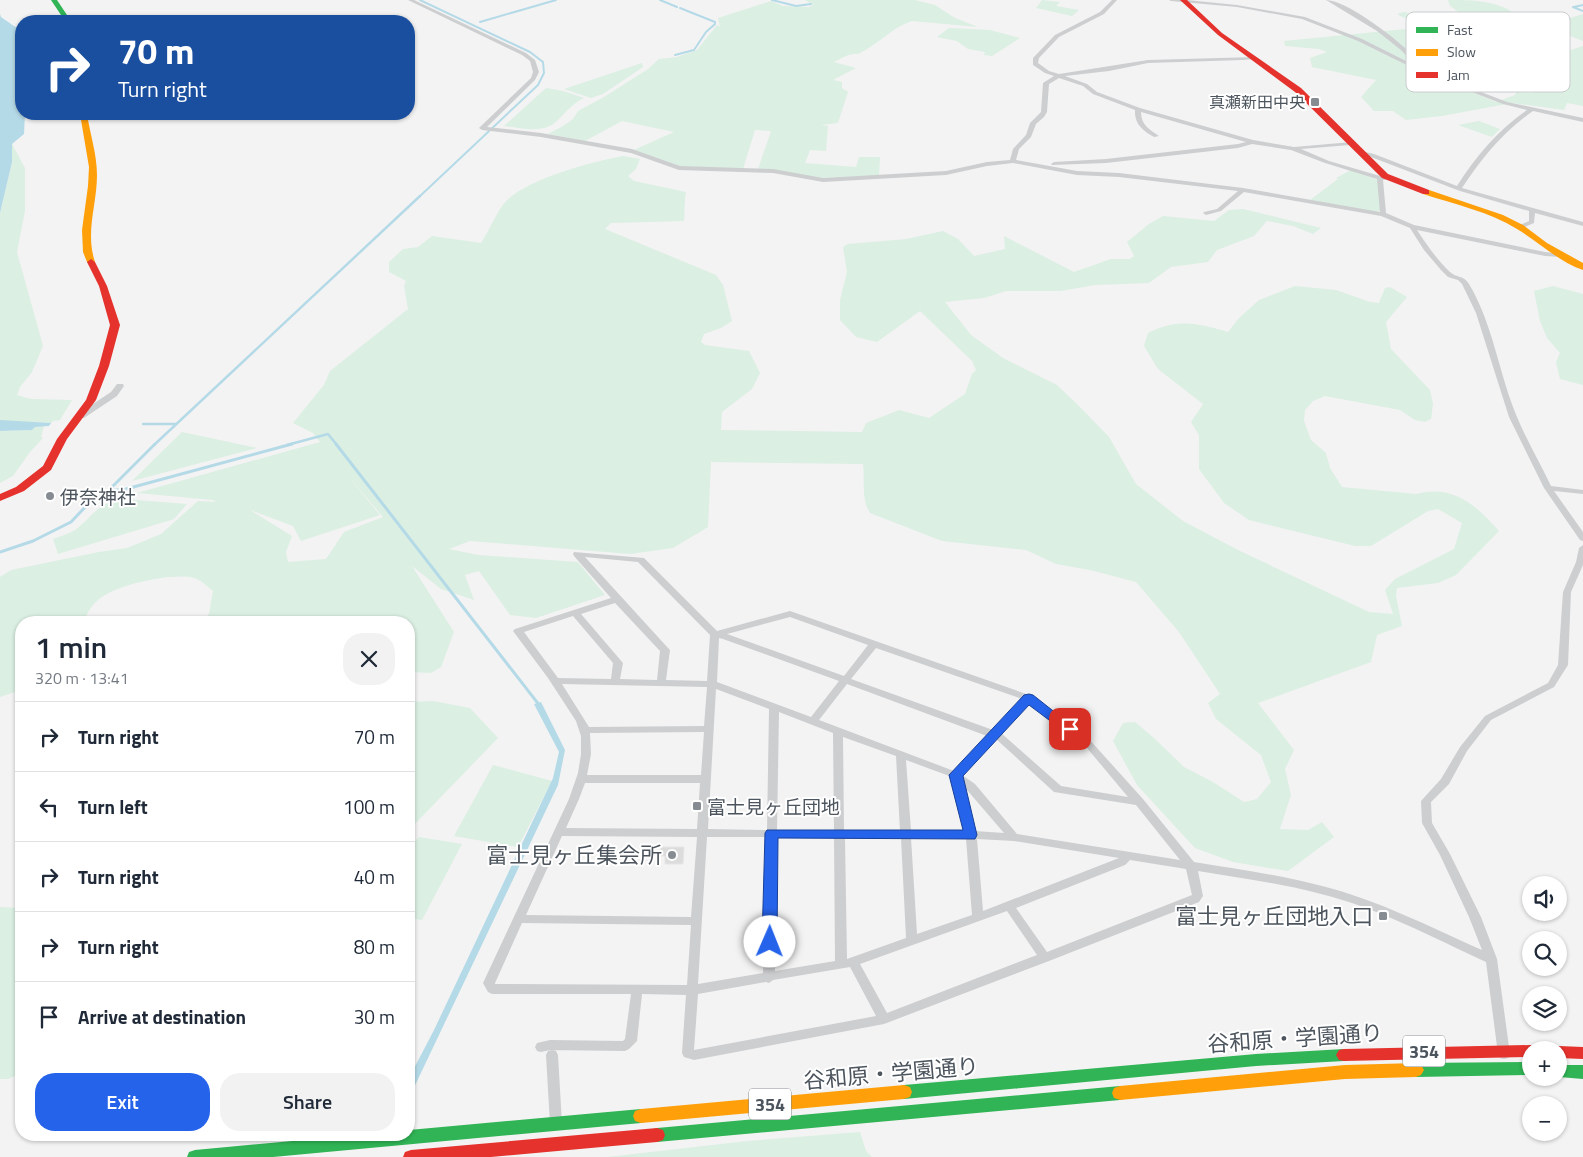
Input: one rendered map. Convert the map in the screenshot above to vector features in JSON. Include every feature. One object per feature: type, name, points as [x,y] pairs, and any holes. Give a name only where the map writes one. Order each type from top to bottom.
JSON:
[{"type":"main road","points":[[54,0],[64,15]]},
{"type":"main road","points":[[1184,1],[1215,30],[1298,90],[1384,178],[1500,216],[1583,267]]},
{"type":"main road","points":[[0,498],[20,489],[46,468],[62,439],[81,416],[91,400],[104,366],[115,325],[102,286],[86,251],[86,233],[93,174],[84,120]]},
{"type":"main road","name":"谷和原・学園通り","points":[[415,1137],[1316,1055],[1430,1050],[1522,1051]]},
{"type":"main road","points":[[1567,1052],[1583,1053]]},
{"type":"main road","name":"谷和原・学園通り","points":[[411,1157],[1345,1072],[1522,1069]]},
{"type":"main road","points":[[1567,1071],[1583,1072]]},
{"type":"main road","name":"谷和原・学園通り","points":[[195,1157],[370,1141]]},
{"type":"street","points":[[410,0],[524,54],[532,60],[536,72],[533,79],[482,128],[632,152],[679,168],[781,172],[823,180],[946,174],[993,162],[1013,161],[1077,172],[1126,175],[1243,190],[1383,214],[1412,227],[1561,255]]},
{"type":"street","points":[[1115,0],[1102,13],[1057,36],[1036,58],[1035,64],[1060,77],[1085,85],[1095,94],[1138,109],[1252,142],[1292,148],[1327,162],[1384,178],[1383,214]]},
{"type":"street","points":[[1171,0],[1237,6],[1303,18],[1360,40],[1406,63]]},
{"type":"street","points":[[1328,0],[1368,22],[1406,52]]},
{"type":"street","points":[[1013,161],[1013,151],[1016,146],[1026,141],[1032,133],[1033,123],[1042,119],[1045,114],[1046,83],[1060,77],[1153,61],[1254,58]]},
{"type":"street","points":[[1476,92],[1505,103],[1583,120]]},
{"type":"street","points":[[1449,199],[1461,189],[1491,143],[1515,120],[1532,108]]},
{"type":"street","points":[[1138,109],[1137,118],[1141,125],[1156,136]]},
{"type":"street","points":[[1046,166],[1238,146],[1252,142]]},
{"type":"street","points":[[1292,148],[1350,143]]},
{"type":"street","points":[[1361,153],[1372,155],[1461,189],[1583,224]]},
{"type":"street","points":[[1206,212],[1219,210],[1243,190]]},
{"type":"street","points":[[1520,227],[1532,222],[1532,209]]},
{"type":"street","points":[[1412,227],[1426,249],[1443,269],[1450,276],[1460,278],[1465,283],[1479,313],[1513,417],[1548,488],[1583,538]]},
{"type":"street","points":[[81,416],[114,394],[120,386]]},
{"type":"street","points":[[1548,488],[1583,492]]},
{"type":"street","points":[[1505,1068],[1491,959],[1475,917],[1445,854],[1427,823],[1426,801],[1445,780],[1463,749],[1488,718],[1551,685],[1563,665],[1567,592],[1580,562],[1583,548]]},
{"type":"street","points":[[661,682],[665,650],[577,554],[641,560],[715,634],[846,679],[994,734],[1058,789],[1139,802]]},
{"type":"street","points":[[617,599],[518,631],[556,681],[578,717],[584,730],[586,745],[581,779],[559,832],[489,983],[492,988],[693,990],[847,964],[1008,906],[1121,862],[1128,856]]},
{"type":"street","points":[[575,613],[618,663],[615,682]]},
{"type":"street","points":[[790,614],[1029,698],[1085,740],[1191,866],[1199,892],[1195,899],[884,1019],[694,1055],[688,1053],[715,634],[790,614]]},
{"type":"street","points":[[812,721],[874,644]]},
{"type":"street","points":[[556,681],[712,684],[956,775],[972,787],[1014,837]]},
{"type":"street","points":[[956,775],[1029,698]]},
{"type":"street","points":[[769,978],[774,706]]},
{"type":"street","points":[[584,730],[709,729]]},
{"type":"street","points":[[838,730],[838,834],[847,964],[884,1019]]},
{"type":"street","points":[[901,754],[912,941]]},
{"type":"street","points":[[956,775],[971,835],[978,917]]},
{"type":"street","points":[[581,779],[705,779]]},
{"type":"street","points":[[559,832],[905,834],[1014,837],[1286,882],[1359,901],[1491,959]]},
{"type":"street","points":[[1008,906],[1045,958]]},
{"type":"street","points":[[518,919],[697,921]]},
{"type":"street","points":[[541,1047],[625,1046],[631,1041],[637,989]]},
{"type":"street","points":[[552,1055],[556,1124]]},
{"type":"green space","points":[[805,0],[915,0],[935,5],[955,18],[978,27],[912,21],[905,23],[860,53],[848,55],[834,62],[856,68],[833,80],[842,82],[842,88],[848,92],[838,123],[821,125],[828,126],[826,151],[810,150],[805,163],[856,167],[859,157],[880,157],[879,176],[819,178],[758,169],[771,131],[755,130],[743,169],[683,167],[634,150],[674,132],[622,121],[585,141],[548,134],[573,119],[578,111],[648,69],[659,59],[677,57],[697,50],[717,25],[720,27],[718,18],[771,1],[783,6],[809,7],[813,5]]},
{"type":"green space","points":[[1042,0],[1060,2],[1056,6],[1079,10],[1072,16],[1036,8]]},
{"type":"green space","points":[[1448,0],[1489,3],[1511,11],[1510,12],[1459,12],[1450,6]]},
{"type":"green space","points":[[1406,12],[1406,18],[1397,14]]},
{"type":"green space","points":[[1583,14],[1583,41],[1570,36],[1570,18]]},
{"type":"green space","points":[[949,28],[990,30],[1020,38],[992,56],[984,55],[985,52],[968,49],[957,41],[937,37]]},
{"type":"green space","points":[[1406,29],[1406,92],[1472,92],[1496,102],[1515,95],[1516,92],[1570,92],[1570,50],[1583,46],[1583,106],[1567,103],[1564,110],[1512,103],[1442,116],[1406,120],[1393,111],[1374,111],[1361,97],[1376,80],[1312,67],[1310,58],[1327,52],[1319,49],[1285,46],[1284,41]]},
{"type":"green space","points":[[642,63],[643,67],[603,94],[591,98],[564,89]]},
{"type":"green space","points":[[546,88],[584,98],[557,121],[545,128],[525,129],[504,126]]},
{"type":"green space","points":[[1479,121],[1500,129],[1492,137],[1458,125]]},
{"type":"green space","points":[[12,144],[25,168],[25,211],[17,252],[43,346],[32,372],[20,387],[17,395],[31,399],[72,400],[60,420],[51,423],[0,421],[0,213],[12,162]]},
{"type":"green space","points":[[623,156],[640,159],[636,169],[628,176],[634,181],[686,192],[684,221],[611,223],[605,229],[716,275],[723,285],[732,321],[721,328],[704,334],[701,342],[705,345],[749,351],[760,373],[752,389],[722,412],[721,430],[862,432],[866,423],[899,410],[929,418],[965,394],[972,374],[976,370],[972,361],[920,311],[877,342],[856,337],[840,320],[840,300],[847,272],[843,247],[848,244],[906,239],[943,231],[958,239],[974,256],[1005,249],[1004,236],[1074,272],[1111,259],[1130,259],[1134,256],[1127,242],[1149,224],[1163,216],[1214,221],[1229,210],[1243,209],[1321,228],[1313,234],[1293,226],[1267,221],[1254,236],[1217,250],[1208,262],[1171,267],[1149,283],[1095,285],[1061,291],[1006,291],[984,298],[945,302],[971,335],[1003,358],[1057,385],[1109,437],[1136,484],[1183,521],[1238,550],[1369,612],[1393,614],[1385,590],[1395,579],[1454,549],[1462,523],[1438,509],[1428,511],[1371,546],[1355,546],[1249,520],[1224,503],[1199,469],[1199,435],[1191,422],[1203,404],[1158,369],[1144,346],[1148,333],[1168,325],[1197,324],[1228,332],[1239,318],[1259,300],[1295,286],[1336,290],[1370,302],[1379,303],[1385,288],[1390,287],[1407,297],[1386,322],[1391,349],[1430,390],[1433,404],[1431,419],[1425,422],[1415,420],[1400,410],[1325,396],[1313,401],[1305,410],[1304,421],[1311,440],[1326,453],[1330,468],[1342,487],[1416,494],[1441,492],[1452,494],[1472,505],[1499,531],[1456,575],[1438,583],[1397,588],[1396,596],[1402,626],[1377,635],[1371,662],[1258,703],[1294,750],[1285,769],[1291,795],[1280,829],[1308,830],[1322,822],[1334,837],[1288,871],[1233,862],[1195,848],[1137,785],[1113,741],[1123,723],[1135,722],[1184,767],[1213,782],[1244,802],[1257,799],[1271,782],[1261,755],[1216,719],[1208,703],[1220,694],[1179,632],[1136,582],[1090,570],[1056,564],[1026,550],[942,541],[870,513],[864,496],[863,464],[711,462],[708,527],[673,548],[630,554],[470,541],[449,549],[478,555],[578,562],[605,595],[536,618],[510,615],[479,571],[465,575],[474,600],[441,589],[412,566],[454,632],[441,667],[431,673],[415,672],[415,616],[208,616],[213,591],[196,579],[172,577],[144,581],[117,589],[98,600],[87,616],[15,616],[15,692],[0,697],[0,577],[11,570],[127,548],[161,534],[198,501],[216,502],[213,500],[137,493],[320,442],[313,433],[293,423],[324,385],[330,371],[408,309],[404,286],[406,281],[389,272],[389,262],[403,249],[418,247],[432,236],[481,243],[507,200],[518,192],[546,178],[579,167]],"holes":[[[345,472],[383,517],[344,532],[326,559],[288,562],[286,552],[292,536],[250,510],[293,526],[301,541],[380,515]]]},
{"type":"green space","points":[[1351,170],[1378,180],[1381,211],[1375,212],[1310,200],[1338,179],[1336,178]]},
{"type":"green space","points":[[1553,286],[1583,294],[1583,385],[1560,379],[1556,362],[1560,353],[1547,338],[1540,321],[1534,291]]},
{"type":"green space","points":[[44,426],[41,437],[43,438],[30,452],[13,476],[0,483],[0,431],[32,430],[35,427]]},
{"type":"green space","points":[[182,432],[257,448],[132,481]]},
{"type":"green space","points":[[123,499],[187,504],[174,519],[58,554],[53,539],[75,530],[106,504]]},
{"type":"green space","points":[[433,701],[470,708],[498,738],[415,824],[415,702]]},
{"type":"green space","points":[[493,765],[552,781],[518,847],[454,836]]},
{"type":"green space","points":[[419,837],[462,844],[422,920],[415,919],[415,841]]},
{"type":"green space","points":[[0,907],[15,908],[15,1076],[8,1079],[0,1079]]},
{"type":"green space","points":[[860,1132],[866,1151],[872,1157],[607,1157],[747,1141]]},
{"type":"water","points":[[0,14],[1,17],[15,27],[15,120],[25,120],[24,134],[12,144],[12,162],[0,213]]},
{"type":"water","points":[[0,420],[51,423],[49,426],[35,427],[32,430],[0,431]]},
{"type":"water","points":[[541,702],[565,750],[558,785],[415,1085],[415,1066],[553,778],[559,752],[534,704]]},
{"type":"building","name":"富士見ヶ丘集会所","points":[[661,847],[684,847],[683,864],[665,864],[665,856],[660,856]]},
{"type":"waterway","points":[[419,197],[538,85],[544,73],[543,62],[530,52],[420,0]]},
{"type":"waterway","points":[[480,22],[556,0]]},
{"type":"waterway","points":[[660,0],[677,7]]},
{"type":"waterway","points":[[772,0],[796,6],[811,4]]},
{"type":"waterway","points":[[1574,7],[1583,5]]},
{"type":"waterway","points":[[1573,7],[1583,11]]},
{"type":"waterway","points":[[675,55],[694,50],[706,32],[715,24],[715,22],[680,8]]},
{"type":"waterway","points":[[154,445],[420,196]]},
{"type":"waterway","points":[[143,424],[175,424]]},
{"type":"waterway","points":[[287,445],[328,434],[337,445]]},
{"type":"waterway","points":[[108,491],[126,489],[292,444]]},
{"type":"waterway","points":[[336,444],[540,706]]},
{"type":"waterway","points":[[108,491],[154,445]]},
{"type":"waterway","points":[[0,552],[33,541],[71,522],[89,503],[108,491]]},
{"type":"traffic: fast","points":[[54,0],[64,15]]},
{"type":"traffic: fast","points":[[904,1092],[1256,1060],[1344,1055]]},
{"type":"traffic: fast","points":[[1416,1070],[1522,1069]]},
{"type":"traffic: fast","points":[[1567,1071],[1583,1072]]},
{"type":"traffic: fast","points":[[657,1135],[1120,1093]]},
{"type":"traffic: fast","points":[[415,1137],[641,1116]]},
{"type":"traffic: fast","points":[[195,1157],[369,1141]]},
{"type":"traffic: slow","points":[[84,120],[93,167],[86,230],[87,252],[91,262]]},
{"type":"traffic: slow","points":[[1426,192],[1500,217],[1520,227],[1544,245],[1583,267]]},
{"type":"traffic: slow","points":[[1120,1093],[1345,1072],[1416,1070]]},
{"type":"traffic: slow","points":[[641,1116],[904,1092]]},
{"type":"traffic: jam","points":[[1183,0],[1220,34],[1298,90],[1385,176],[1426,192]]},
{"type":"traffic: jam","points":[[0,498],[20,489],[47,468],[62,439],[91,400],[104,366],[115,325],[103,286],[91,262]]},
{"type":"traffic: jam","points":[[1344,1055],[1522,1051]]},
{"type":"traffic: jam","points":[[1567,1052],[1583,1053]]},
{"type":"traffic: jam","points":[[411,1157],[657,1135]]},
{"type":"place","name":"真瀬新田中央","points":[[1315,102]]},
{"type":"place","name":"伊奈神社","points":[[50,496]]},
{"type":"place","name":"富士見ヶ丘団地","points":[[697,806]]},
{"type":"place","name":"富士見ヶ丘集会所","points":[[672,855]]},
{"type":"place","name":"富士見ヶ丘団地入口","points":[[1383,916]]},
{"type":"route","points":[[770,942],[772,833],[971,835],[956,775],[994,734],[1029,698],[1070,729]]}]
